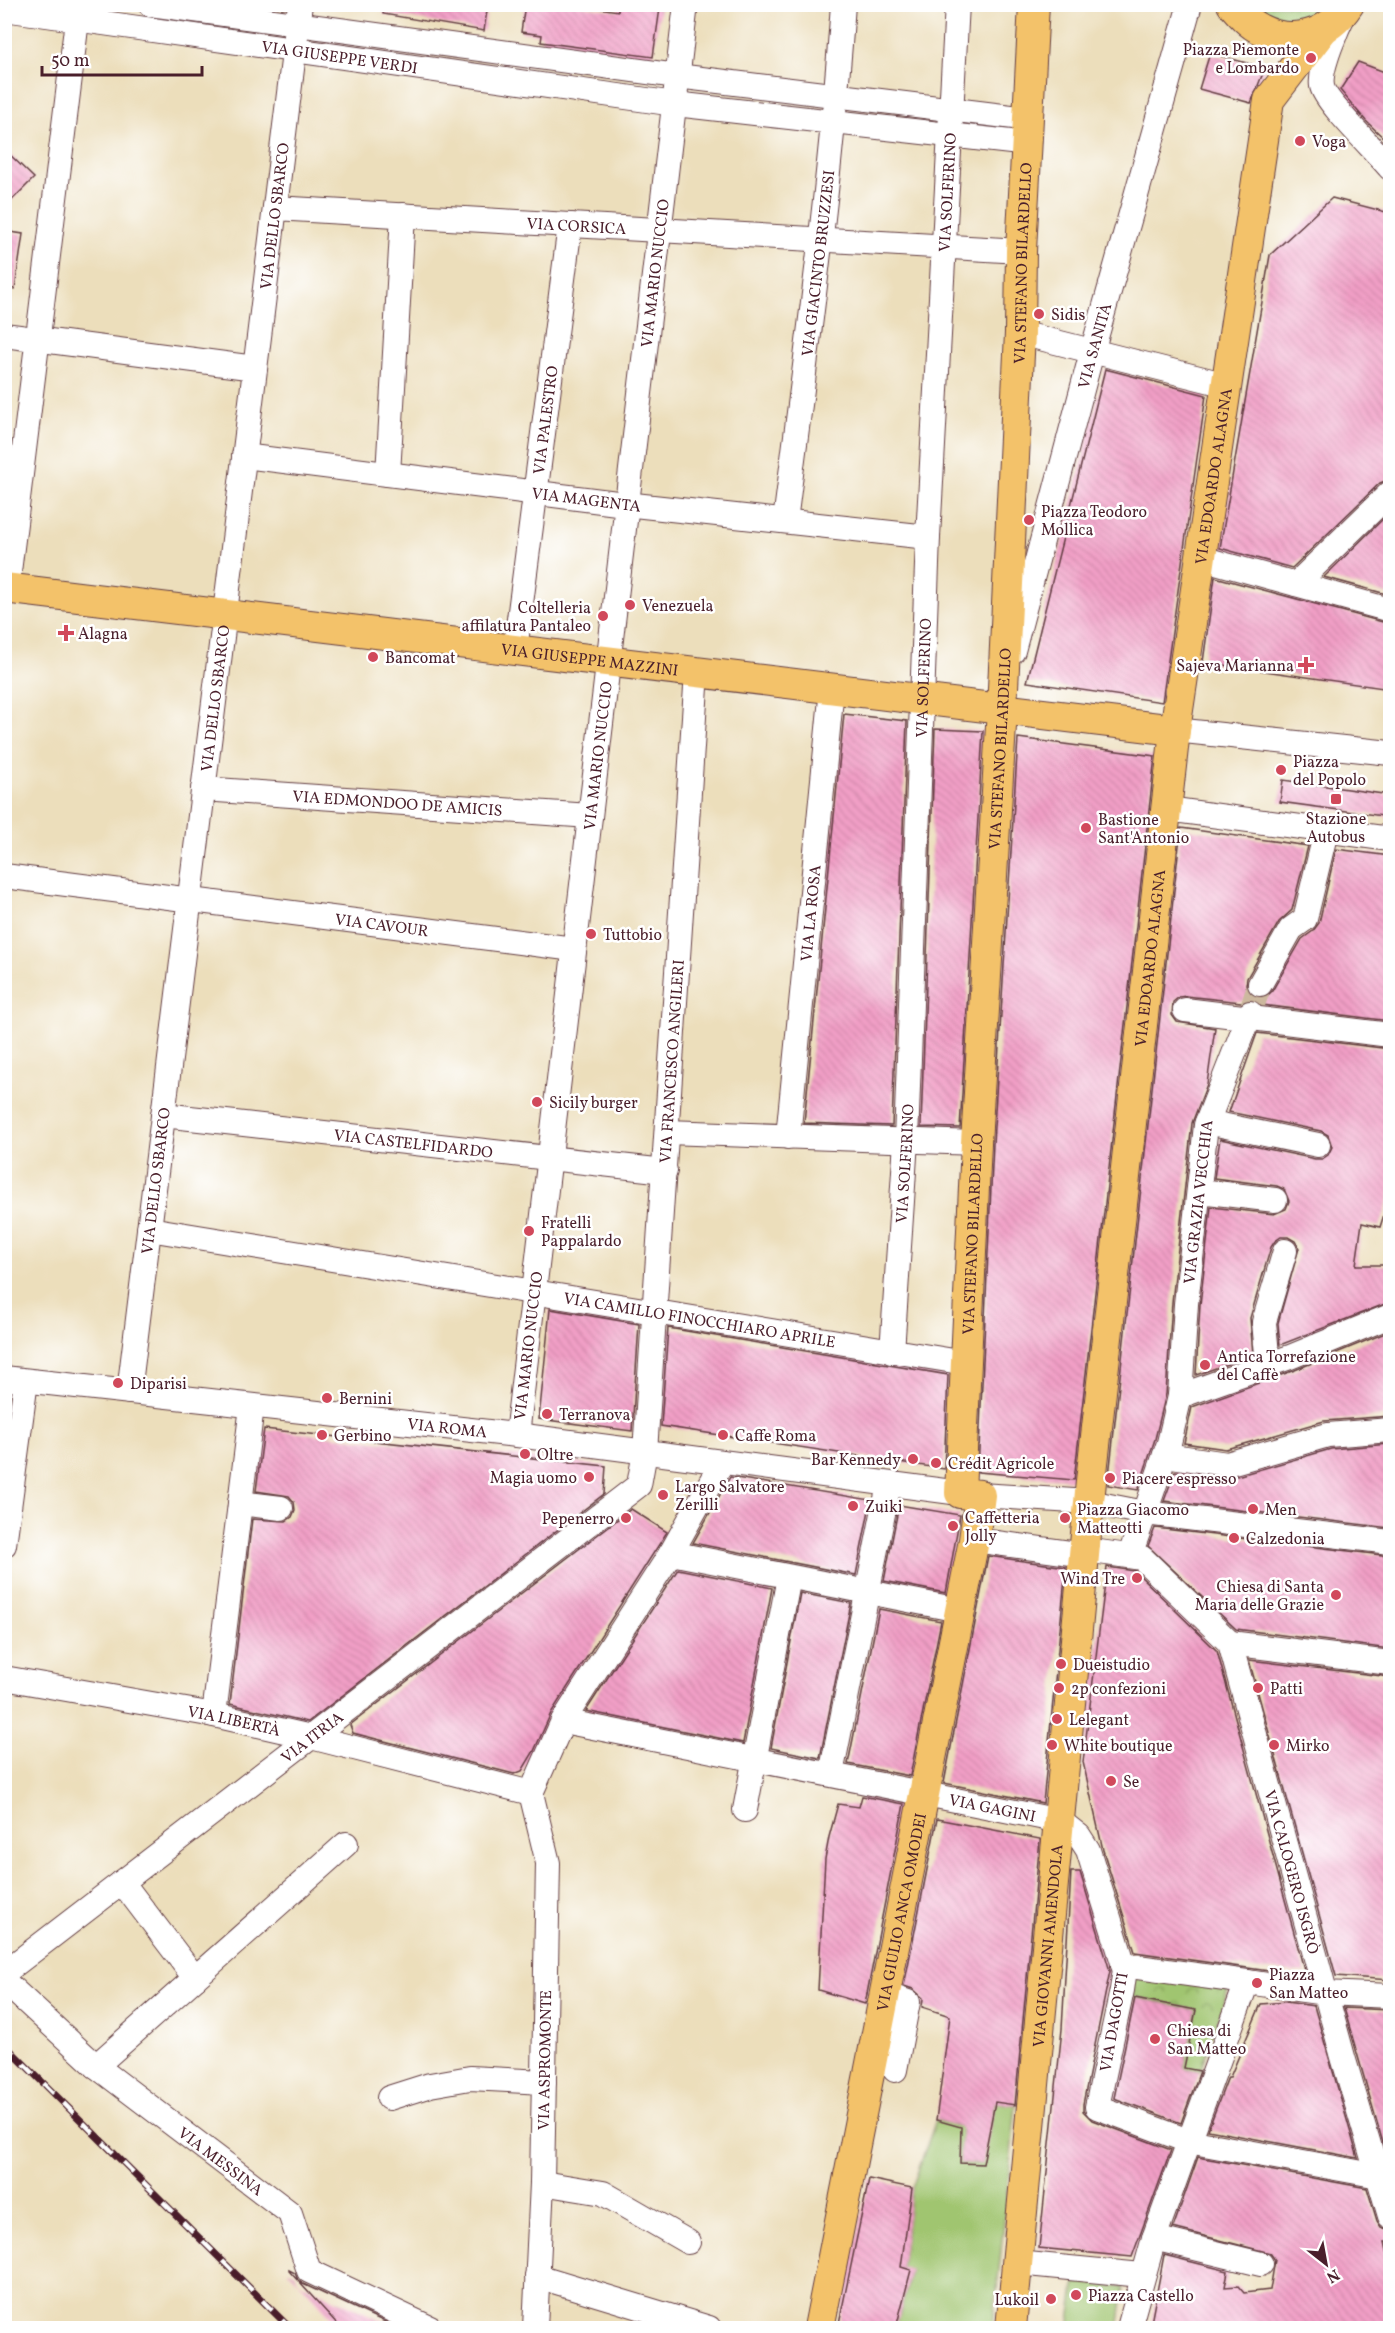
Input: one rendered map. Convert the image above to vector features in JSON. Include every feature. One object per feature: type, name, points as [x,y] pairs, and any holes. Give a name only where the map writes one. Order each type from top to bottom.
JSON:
[{"type":"main road","name":"VIA STEFANO BILARDELLO","points":[[970,1494],[966,1363],[976,1143],[1003,699],[1020,333],[1021,251],[1034,4]]},
{"type":"main road","points":[[1232,4],[1258,29],[1279,37],[1301,38],[1322,31]]},
{"type":"main road","name":"VIA EDOARDO ALAGNA","points":[[1085,1556],[1090,1492],[1175,730],[1269,100],[1322,31],[1340,18],[1349,7]]},
{"type":"main road","name":"VIA GIUSEPPE MAZZINI","points":[[6,588],[921,699],[1003,699],[1175,730]]},
{"type":"main road","name":"VIA GIULIO ANCA OMODEI","points":[[819,2328],[974,1540],[970,1494]]},
{"type":"main road","name":"VIA GIOVANNI AMENDOLA","points":[[1011,2328],[1085,1556]]},
{"type":"street","name":"VIA GIUSEPPE VERDI","points":[[150,4],[299,15],[677,76],[951,110],[1028,132]]},
{"type":"street","name":"VIA MARIO NUCCIO","points":[[517,1435],[609,662],[625,504],[686,4]]},
{"type":"street","name":"VIA GIACINTO BRUZZESI","points":[[785,521],[822,239],[837,96],[843,4]]},
{"type":"street","name":"VIA SOLFERINO","points":[[892,1352],[906,1141],[928,537],[957,4]]},
{"type":"street","name":"VIA SANITÀ","points":[[1003,699],[1092,352],[1190,4]]},
{"type":"street","points":[[1349,7],[1324,67],[1322,86],[1330,100],[1390,168]]},
{"type":"street","name":"VIA GIUSEPPE VERDI","points":[[4,9],[675,104],[950,135],[1028,132]]},
{"type":"street","name":"VIA DELLO SBARCO","points":[[129,1392],[299,15]]},
{"type":"street","points":[[6,588],[77,20]]},
{"type":"street","name":"VIA CORSICA","points":[[275,208],[1021,251]]},
{"type":"street","points":[[388,474],[403,215]]},
{"type":"street","name":"VIA PALESTRO","points":[[515,650],[570,225]]},
{"type":"street","points":[[1020,333],[1227,385]]},
{"type":"street","points":[[4,335],[255,368]]},
{"type":"street","name":"VIA MAGENTA","points":[[244,456],[625,504],[928,537]]},
{"type":"street","points":[[1296,585],[1390,493]]},
{"type":"street","points":[[1202,558],[1390,610]]},
{"type":"street","name":"VIA FRANCESCO ANGILERI","points":[[645,1452],[697,672]]},
{"type":"street","name":"VIA LA ROSA","points":[[788,1137],[832,688]]},
{"type":"street","points":[[1175,730],[1390,753]]},
{"type":"street","name":"VIA EDMONDOO DE AMICIS","points":[[203,789],[590,816]]},
{"type":"street","points":[[1167,809],[1324,839],[1390,840]]},
{"type":"street","points":[[1260,984],[1291,929],[1305,919],[1324,839]]},
{"type":"street","name":"VIA CAVOUR","points":[[4,876],[574,949]]},
{"type":"street","points":[[1185,1010],[1233,1017],[1249,1015],[1390,1035]]},
{"type":"street","name":"VIA GRAZIA VECCHIA","points":[[1136,1556],[1147,1505],[1165,1455],[1180,1396],[1186,1304],[1207,1122],[1249,1015]]},
{"type":"street","name":"VIA CASTELFIDARDO","points":[[163,1114],[664,1171]]},
{"type":"street","points":[[1207,1122],[1318,1145]]},
{"type":"street","points":[[667,1132],[976,1143]]},
{"type":"street","points":[[1200,1191],[1275,1200]]},
{"type":"street","name":"VIA CAMILLO FINOCCHIARO APRILE","points":[[149,1229],[966,1363]]},
{"type":"street","points":[[1268,1365],[1264,1322],[1286,1251]]},
{"type":"street","points":[[1180,1396],[1268,1365],[1390,1316]]},
{"type":"street","points":[[4,1545],[15,1380]]},
{"type":"street","name":"VIA ROMA","points":[[15,1380],[517,1435],[722,1462],[887,1493],[970,1494]]},
{"type":"street","points":[[214,1715],[252,1406]]},
{"type":"street","points":[[1165,1455],[1227,1464],[1328,1436],[1390,1430]]},
{"type":"street","name":"VIA ITRIA","points":[[4,1973],[639,1485],[645,1452]]},
{"type":"street","points":[[531,1793],[563,1721],[671,1553],[722,1462]]},
{"type":"street","points":[[970,1494],[1090,1492],[1147,1505],[1390,1542]]},
{"type":"street","points":[[831,1774],[887,1493]]},
{"type":"street","points":[[240,1503],[281,1508]]},
{"type":"street","points":[[974,1540],[1085,1556],[1136,1556],[1230,1643],[1390,1663]]},
{"type":"street","points":[[671,1553],[959,1610]]},
{"type":"street","points":[[745,1810],[789,1576]]},
{"type":"street","name":"VIA CALOGERO ISGRÒ","points":[[1230,1643],[1325,1993],[1390,2216]]},
{"type":"street","name":"VIA LIBERTÀ","points":[[4,1678],[214,1715],[311,1737],[531,1793]]},
{"type":"street","name":"VIA GAGINI","points":[[563,1721],[1060,1821]]},
{"type":"street","name":"VIA ASPROMONTE","points":[[531,1793],[548,1863],[542,2183],[535,2328]]},
{"type":"street","name":"VIA DAGOTTI","points":[[1060,1821],[1080,1836],[1088,1850],[1123,1965],[1122,1990],[1096,2107],[1188,2141]]},
{"type":"street","points":[[96,2066],[346,1844]]},
{"type":"street","points":[[122,1882],[195,1978]]},
{"type":"street","points":[[1123,1965],[1245,1989],[1390,1996]]},
{"type":"street","name":"VIA MESSINA","points":[[4,1981],[96,2066],[290,2213],[309,2271],[430,2328]]},
{"type":"street","points":[[1129,2328],[1154,2238],[1245,1989]]},
{"type":"street","points":[[885,1994],[908,2002],[895,2070]]},
{"type":"street","points":[[389,2098],[430,2085],[470,2078],[544,2082]]},
{"type":"street","points":[[1188,2141],[1379,2176]]},
{"type":"street","points":[[542,2183],[603,2193],[688,2242]]},
{"type":"street","points":[[1154,2238],[1261,2264]]},
{"type":"street","points":[[1017,2262],[1143,2275]]},
{"type":"street","points":[[537,2276],[709,2328]]},
{"type":"green space","points":[[1253,5],[1324,5],[1307,20],[1292,26],[1262,15]]},
{"type":"green space","points":[[1132,1971],[1228,1990],[1201,2071],[1184,2068],[1196,2010],[1130,1996]]},
{"type":"green space","points":[[995,2102],[1016,2105],[993,2328],[896,2328],[911,2271],[901,2267],[912,2188],[936,2120],[961,2127],[960,2163],[982,2164]]},
{"type":"green space","points":[[1076,2280],[1124,2287],[1118,2328],[1069,2328]]},
{"type":"building","points":[[384,4],[488,4],[484,31],[383,14]]},
{"type":"building","points":[[525,4],[571,4],[618,11],[619,4],[654,4],[653,8],[660,8],[653,57],[541,42],[542,35],[521,32]]},
{"type":"building","points":[[1210,53],[1265,68],[1251,103],[1199,89]]},
{"type":"building","points":[[1358,62],[1390,74],[1390,144],[1366,121],[1340,90]]},
{"type":"building","points":[[4,149],[34,178],[4,208]]},
{"type":"building","points":[[1332,198],[1390,213],[1390,479],[1380,483],[1292,568],[1220,548],[1270,255]]},
{"type":"building","points":[[4,231],[23,234],[15,289],[4,288]]},
{"type":"building","points":[[1105,369],[1206,395],[1162,702],[1027,682]]},
{"type":"building","points":[[1390,512],[1390,595],[1324,577]]},
{"type":"building","points":[[1215,577],[1390,624],[1390,689],[1203,662]]},
{"type":"building","points":[[844,714],[907,721],[892,1126],[804,1123]]},
{"type":"building","points":[[935,729],[983,731],[960,1128],[921,1127]]},
{"type":"building","points":[[1018,738],[1155,756],[1074,1480],[978,1472],[993,1144]]},
{"type":"building","name":"Stazione Autobus","points":[[1283,780],[1390,795],[1390,817],[1280,802]]},
{"type":"building","points":[[1181,828],[1308,846],[1292,910],[1279,922],[1247,978],[1248,992],[1260,998],[1272,991],[1302,939],[1319,923],[1336,849],[1390,856],[1390,1021],[1262,1005],[1256,1000],[1248,999],[1241,1002],[1186,996],[1179,997],[1173,1002],[1172,1015],[1177,1022],[1215,1028],[1207,1084],[1192,1123],[1172,1302],[1166,1394],[1155,1439],[1138,1490],[1108,1485]]},
{"type":"building","points":[[1257,1033],[1390,1049],[1390,1196],[1380,1227],[1362,1223],[1356,1265],[1390,1265],[1390,1302],[1280,1345],[1278,1323],[1299,1248],[1295,1241],[1288,1237],[1281,1237],[1271,1247],[1250,1318],[1253,1355],[1196,1375],[1200,1305],[1211,1207],[1274,1214],[1286,1209],[1289,1201],[1284,1189],[1277,1186],[1214,1178],[1220,1139],[1315,1159],[1322,1159],[1328,1155],[1332,1147],[1328,1135],[1321,1131],[1229,1112]]},
{"type":"building","points":[[550,1309],[639,1324],[632,1431],[539,1419]]},
{"type":"building","points":[[668,1328],[948,1375],[944,1469],[661,1426]]},
{"type":"building","points":[[1390,1331],[1390,1416],[1324,1421],[1226,1449],[1184,1443],[1192,1407],[1295,1370]]},
{"type":"building","points":[[264,1429],[606,1466],[604,1494],[308,1722],[230,1704],[252,1519],[286,1521],[292,1517],[295,1510],[294,1502],[289,1496],[256,1491]]},
{"type":"building","points":[[1390,1444],[1390,1528],[1164,1501],[1175,1471],[1230,1478],[1331,1449]]},
{"type":"building","points":[[730,1477],[871,1500],[856,1575],[693,1543]]},
{"type":"building","points":[[899,1505],[960,1515],[946,1593],[884,1581]]},
{"type":"building","points":[[631,1509],[667,1532],[551,1713],[522,1771],[514,1774],[353,1733],[350,1725]]},
{"type":"building","points":[[1155,1528],[1390,1556],[1390,1649],[1236,1629],[1148,1546]]},
{"type":"building","points":[[988,1556],[1066,1567],[1043,1803],[944,1783]]},
{"type":"building","points":[[1107,1567],[1135,1571],[1217,1651],[1305,1973],[1269,1971],[1135,1952],[1103,1850],[1083,1762]]},
{"type":"building","points":[[678,1569],[772,1588],[743,1743],[586,1711]]},
{"type":"building","points":[[800,1593],[851,1603],[820,1758],[771,1748]]},
{"type":"building","points":[[879,1609],[941,1621],[910,1776],[848,1764]]},
{"type":"building","points":[[1249,1660],[1390,1677],[1390,1980],[1336,1976]]},
{"type":"building","points":[[862,1796],[904,1804],[865,2004],[818,1990],[825,1859],[829,1837],[838,1804],[859,1807]]},
{"type":"building","points":[[937,1819],[1040,1839],[1015,2105],[995,2102],[983,2164],[960,2163],[961,2127],[936,2120],[950,2016],[922,2007],[923,1998],[913,1989],[904,1986]]},
{"type":"building","points":[[1071,1872],[1080,1872],[1110,1971],[1083,2111],[1092,2120],[1171,2150],[1132,2257],[1039,2248],[1062,2029]]},
{"type":"building","name":"Chiesa di San Matteo","points":[[1135,1998],[1196,2010],[1184,2068],[1200,2071],[1181,2123],[1114,2098]]},
{"type":"building","points":[[1286,2002],[1314,2006],[1358,2158],[1208,2130],[1228,2077],[1230,2077],[1261,2004]]},
{"type":"building","points":[[1344,2008],[1390,2010],[1390,2167],[1357,2053]]},
{"type":"building","points":[[1198,2157],[1367,2188],[1377,2221],[1381,2227],[1390,2230],[1390,2242],[1385,2242],[1390,2263],[1390,2328],[1150,2328],[1164,2255],[1228,2271],[1225,2287],[1238,2286],[1244,2293],[1270,2290],[1275,2260],[1270,2253],[1173,2228]]},
{"type":"building","points":[[869,2179],[912,2188],[901,2267],[911,2270],[896,2328],[838,2328]]},
{"type":"building","points":[[289,2270],[295,2273],[303,2284],[398,2328],[341,2328]]},
{"type":"tunnel","points":[[1250,1013],[1260,984]]},
{"type":"railway","points":[[4,2044],[290,2328]]},
{"type":"place","name":"Piazza Piemonte e Lombardo","points":[[1311,58]]},
{"type":"place","name":"Voga","points":[[1300,141]]},
{"type":"place","name":"Sidis","points":[[1039,314]]},
{"type":"place","name":"Piazza Teodoro Mollica","points":[[1029,520]]},
{"type":"place","name":"Venezuela","points":[[630,605]]},
{"type":"place","name":"Coltelleria affilatura Pantaleo","points":[[603,616]]},
{"type":"place","name":"Alagna","points":[[66,633]]},
{"type":"place","name":"Bancomat","points":[[373,657]]},
{"type":"place","name":"Sajeva Marianna","points":[[1306,665]]},
{"type":"place","name":"Piazza del Popolo","points":[[1281,770]]},
{"type":"place","name":"Stazione Autobus","points":[[1336,799]]},
{"type":"place","name":"Bastione Sant'Antonio","points":[[1086,828]]},
{"type":"place","name":"Tuttobio","points":[[591,934]]},
{"type":"place","name":"Sicily burger","points":[[537,1102]]},
{"type":"place","name":"Fratelli Pappalardo","points":[[529,1231]]},
{"type":"place","name":"Antica Torrefazione del Caffè","points":[[1205,1365]]},
{"type":"place","name":"Diparisi","points":[[118,1383]]},
{"type":"place","name":"Bernini","points":[[327,1398]]},
{"type":"place","name":"Terranova","points":[[547,1414]]},
{"type":"place","name":"Gerbino","points":[[322,1435]]},
{"type":"place","name":"Caffe Roma","points":[[723,1435]]},
{"type":"place","name":"Oltre","points":[[525,1454]]},
{"type":"place","name":"Bar Kennedy","points":[[913,1459]]},
{"type":"place","name":"Crédit Agricole","points":[[936,1463]]},
{"type":"place","name":"Magia uomo","points":[[589,1477]]},
{"type":"place","name":"Piacere espresso","points":[[1110,1478]]},
{"type":"place","name":"Largo Salvatore Zerilli","points":[[663,1495]]},
{"type":"place","name":"Zuiki","points":[[853,1506]]},
{"type":"place","name":"Men","points":[[1253,1509]]},
{"type":"place","name":"Pepenerro","points":[[626,1518]]},
{"type":"place","name":"Piazza Giacomo Matteotti","points":[[1065,1518]]},
{"type":"place","name":"Caffetteria Jolly","points":[[953,1526]]},
{"type":"place","name":"Calzedonia","points":[[1234,1538]]},
{"type":"place","name":"Wind Tre","points":[[1137,1578]]},
{"type":"place","name":"Chiesa di Santa Maria delle Grazie","points":[[1336,1595]]},
{"type":"place","name":"Dueistudio","points":[[1061,1664]]},
{"type":"place","name":"2p confezioni","points":[[1059,1688]]},
{"type":"place","name":"Patti","points":[[1258,1688]]},
{"type":"place","name":"Lelegant","points":[[1057,1719]]},
{"type":"place","name":"White boutique","points":[[1052,1745]]},
{"type":"place","name":"Mirko","points":[[1274,1745]]},
{"type":"place","name":"Se","points":[[1111,1781]]},
{"type":"place","name":"Piazza San Matteo","points":[[1257,1983]]},
{"type":"place","name":"Chiesa di San Matteo","points":[[1155,2039]]},
{"type":"place","name":"Piazza Castello","points":[[1076,2295]]},
{"type":"place","name":"Lukoil","points":[[1051,2299]]}]
